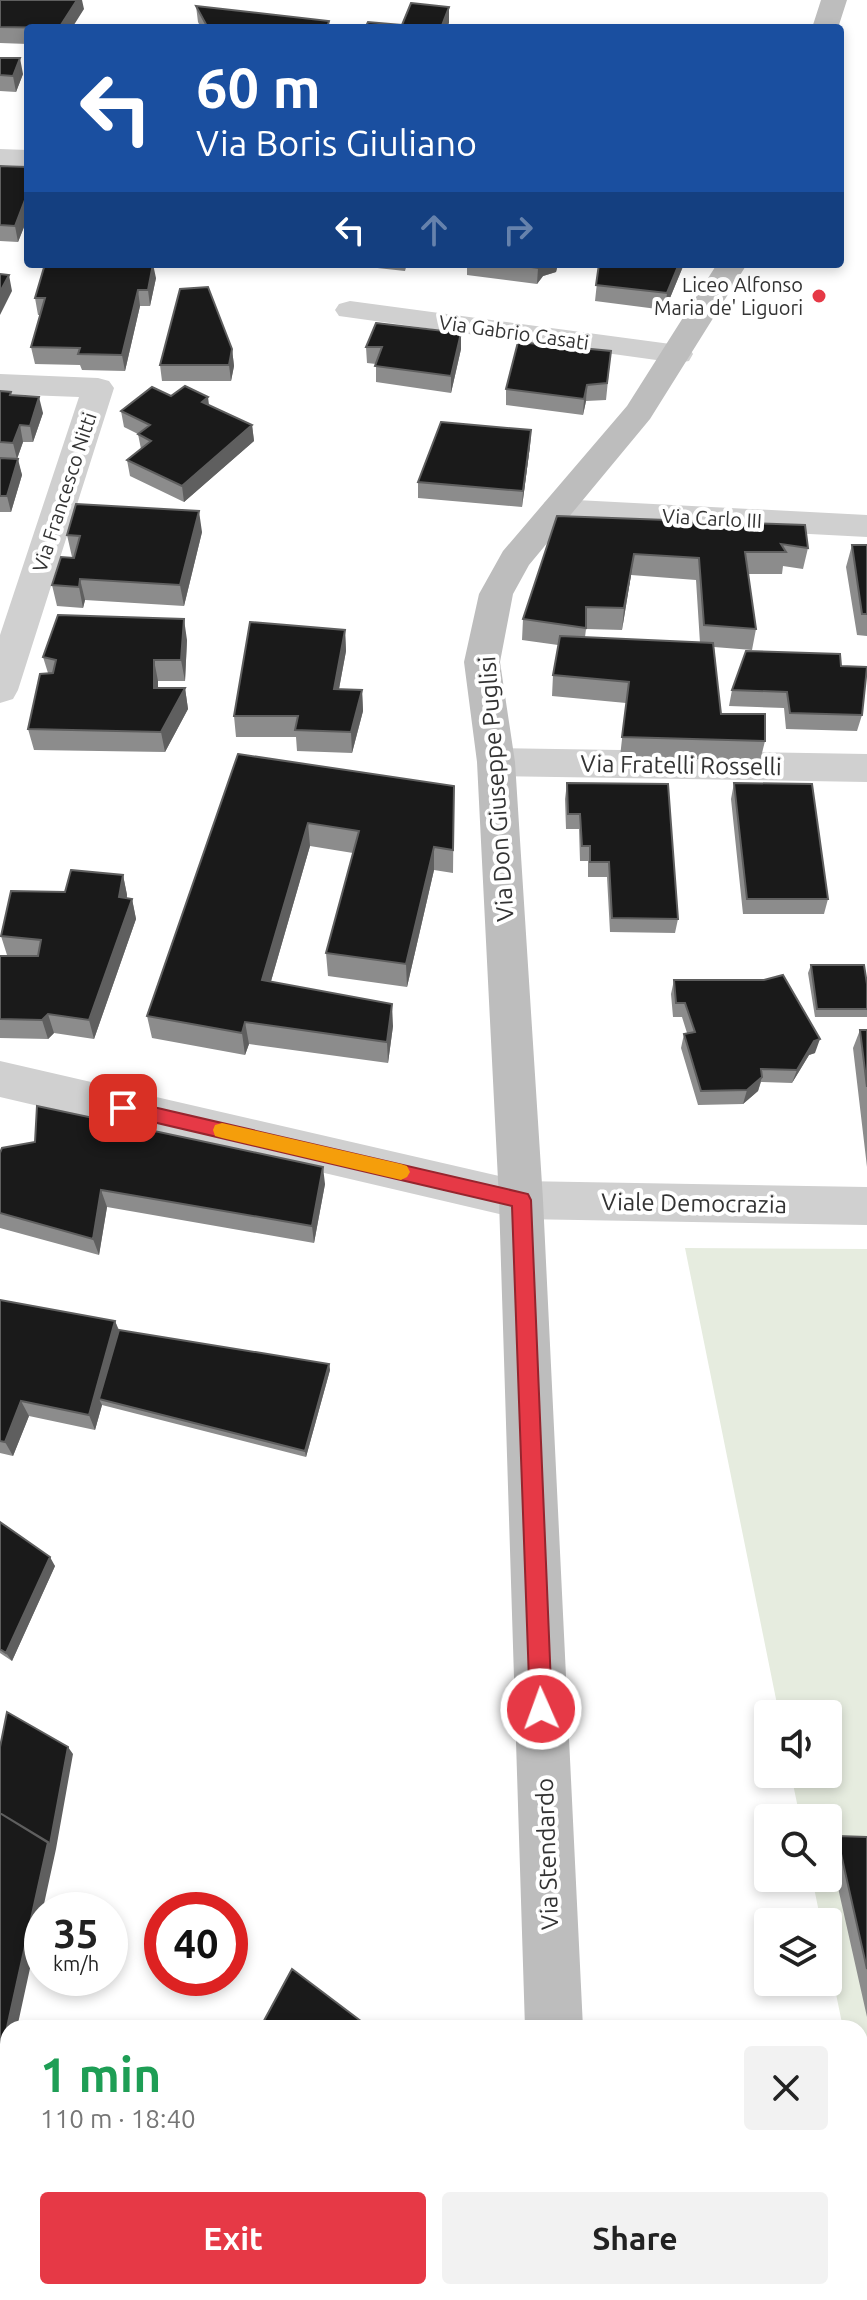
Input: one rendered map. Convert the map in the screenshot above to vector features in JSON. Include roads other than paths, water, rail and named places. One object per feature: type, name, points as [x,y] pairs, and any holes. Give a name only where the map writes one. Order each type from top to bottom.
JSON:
[{"type":"street","points":[[826,24],[834,0]]},
{"type":"street","points":[[0,157],[24,158]]},
{"type":"street","name":"Via Don Giuseppe Puglisi","points":[[521,1200],[496,762],[482,662],[496,594],[515,559],[639,412],[730,268]]},
{"type":"street","name":"Via Gabrio Casati","points":[[350,310],[678,354]]},
{"type":"street","name":"Via Francesco Nitti","points":[[0,384],[98,388],[0,690]]},
{"type":"street","name":"Via Carlo III","points":[[557,510],[867,526]]},
{"type":"street","name":"Via Fratelli Rosselli","points":[[496,762],[867,768]]},
{"type":"street","name":"Viale Democrazia","points":[[0,1079],[521,1200],[867,1206]]},
{"type":"street","name":"Via Stendardo","points":[[521,1200],[554,2020]]},
{"type":"place","name":"Liceo Alfonso Maria de' Liguori","points":[[819,296]]}]
